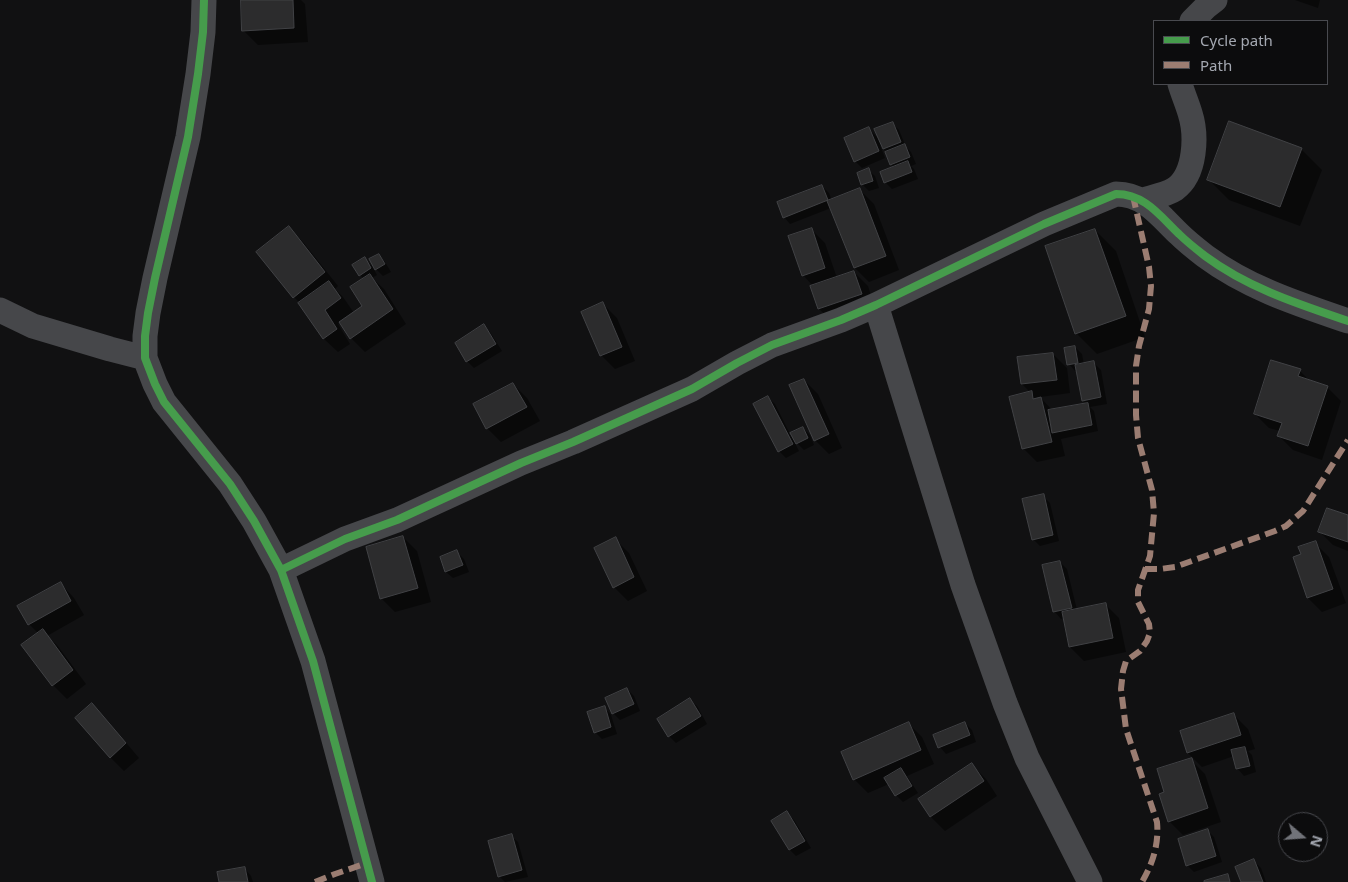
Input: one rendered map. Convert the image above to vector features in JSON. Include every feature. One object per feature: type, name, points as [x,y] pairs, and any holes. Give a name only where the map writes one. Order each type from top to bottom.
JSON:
[{"type":"street","points":[[204,0],[203,32],[196,90],[188,137],[154,278],[145,336],[145,358],[164,402],[230,484],[254,521],[281,570],[313,661],[372,882]]},
{"type":"street","points":[[1193,20],[1215,0]]},
{"type":"street","points":[[1142,200],[1175,189],[1186,178],[1191,162],[1194,141],[1191,115],[1180,85]]},
{"type":"street","points":[[281,570],[345,539],[397,520],[521,463],[692,389],[772,345],[876,305],[1044,224],[1116,194],[1126,194],[1142,200],[1151,206],[1194,248],[1234,275],[1281,298],[1348,321]]},
{"type":"street","points":[[876,305],[963,585],[1005,703],[1027,758],[1090,882]]},
{"type":"street","points":[[0,310],[33,326],[145,358]]},
{"type":"building","points":[[241,0],[293,0],[294,28],[242,31]]},
{"type":"building","points":[[1229,121],[1302,148],[1280,207],[1207,180]]},
{"type":"building","points":[[893,122],[901,142],[883,149],[874,129]]},
{"type":"building","points":[[869,127],[879,151],[854,162],[844,138]]},
{"type":"building","points":[[905,144],[910,157],[890,165],[885,152]]},
{"type":"building","points":[[908,161],[912,172],[884,183],[880,172]]},
{"type":"building","points":[[869,168],[873,181],[861,185],[857,173]]},
{"type":"building","points":[[822,185],[828,200],[783,218],[777,202]]},
{"type":"building","points":[[860,188],[886,256],[854,268],[827,201]]},
{"type":"building","points":[[289,226],[325,272],[293,298],[256,252]]},
{"type":"building","points":[[812,228],[825,268],[802,276],[788,236]]},
{"type":"building","points":[[1095,229],[1126,316],[1075,334],[1045,246]]},
{"type":"building","points":[[379,254],[385,264],[375,270],[369,259]]},
{"type":"building","points":[[365,257],[371,268],[359,276],[352,265]]},
{"type":"building","points":[[854,271],[862,294],[818,309],[810,286]]},
{"type":"building","points":[[370,274],[393,309],[350,339],[339,322],[362,306],[350,287]]},
{"type":"building","points":[[329,281],[341,298],[325,310],[337,329],[323,339],[298,303]]},
{"type":"building","points":[[603,302],[622,347],[600,356],[581,312]]},
{"type":"building","points":[[484,324],[496,344],[466,362],[455,343]]},
{"type":"building","points":[[1075,346],[1078,363],[1067,365],[1064,348]]},
{"type":"building","points":[[1053,353],[1057,380],[1021,384],[1017,357]]},
{"type":"building","points":[[1271,360],[1301,369],[1298,376],[1328,386],[1308,446],[1277,436],[1282,423],[1254,414]]},
{"type":"building","points":[[1094,361],[1101,397],[1082,401],[1075,365]]},
{"type":"building","points":[[804,379],[829,434],[814,441],[789,385]]},
{"type":"building","points":[[513,383],[527,407],[486,429],[473,404]]},
{"type":"building","points":[[1032,391],[1033,399],[1041,397],[1052,442],[1022,449],[1009,397]]},
{"type":"building","points":[[768,396],[793,444],[778,452],[753,404]]},
{"type":"building","points":[[1088,403],[1092,425],[1052,433],[1048,410]]},
{"type":"building","points":[[803,427],[808,438],[796,444],[790,433]]},
{"type":"building","points":[[1044,494],[1053,535],[1032,540],[1022,499]]},
{"type":"building","points":[[1327,508],[1348,515],[1348,542],[1318,532]]},
{"type":"building","points":[[403,536],[418,588],[380,599],[366,547]]},
{"type":"building","points":[[616,537],[634,577],[613,588],[594,548]]},
{"type":"building","points":[[1316,541],[1333,589],[1307,598],[1293,557],[1301,554],[1298,547]]},
{"type":"building","points":[[457,550],[463,565],[445,572],[440,557]]},
{"type":"building","points":[[1060,561],[1072,608],[1053,612],[1042,565]]},
{"type":"building","points":[[61,582],[71,601],[28,625],[17,606]]},
{"type":"building","points":[[1106,603],[1113,638],[1069,647],[1062,612]]},
{"type":"building","points":[[43,629],[73,670],[52,686],[21,645]]},
{"type":"building","points":[[627,688],[634,704],[612,714],[605,698]]},
{"type":"building","points":[[690,698],[701,716],[668,737],[657,719]]},
{"type":"building","points":[[92,703],[126,743],[110,758],[75,718]]},
{"type":"building","points":[[605,706],[611,727],[594,733],[587,712]]},
{"type":"building","points":[[1234,713],[1241,735],[1187,753],[1180,731]]},
{"type":"building","points":[[909,722],[921,750],[853,780],[841,752]]},
{"type":"building","points":[[965,722],[970,735],[938,748],[933,735]]},
{"type":"building","points":[[1245,747],[1250,766],[1236,769],[1231,750]]},
{"type":"building","points":[[1192,758],[1208,808],[1168,822],[1159,794],[1164,792],[1157,769]]},
{"type":"building","points":[[972,763],[984,781],[930,817],[918,799]]},
{"type":"building","points":[[901,768],[912,786],[895,796],[884,778]]},
{"type":"building","points":[[787,811],[805,841],[789,850],[771,821]]},
{"type":"building","points":[[1208,829],[1216,856],[1186,866],[1178,839]]},
{"type":"building","points":[[512,834],[522,870],[498,877],[488,841]]},
{"type":"building","points":[[1254,859],[1263,882],[1241,882],[1235,867]]},
{"type":"building","points":[[245,867],[248,882],[219,882],[217,872]]},
{"type":"building","points":[[1228,874],[1230,882],[1204,882],[1204,881]]},
{"type":"marked path","points":[[1133,196],[1149,267],[1151,286],[1149,309],[1139,346],[1136,366],[1136,415],[1138,438],[1152,490],[1154,513],[1150,556],[1138,590],[1138,602],[1149,624],[1150,633],[1140,651],[1126,661],[1121,689],[1126,729],[1157,822],[1157,838],[1154,853],[1142,882]]},
{"type":"marked path","points":[[1145,569],[1175,567],[1286,526],[1303,511],[1348,440]]},
{"type":"marked path","points":[[315,882],[367,863]]},
{"type":"cycle path","points":[[204,0],[203,32],[188,137],[148,313],[145,358],[164,402],[230,484],[254,521],[281,570],[313,661],[372,882]]},
{"type":"cycle path","points":[[281,570],[345,539],[397,520],[521,463],[692,389],[772,345],[876,305],[1044,224],[1116,194],[1126,195],[1144,202],[1198,251],[1238,277],[1274,294],[1348,321]]}]
